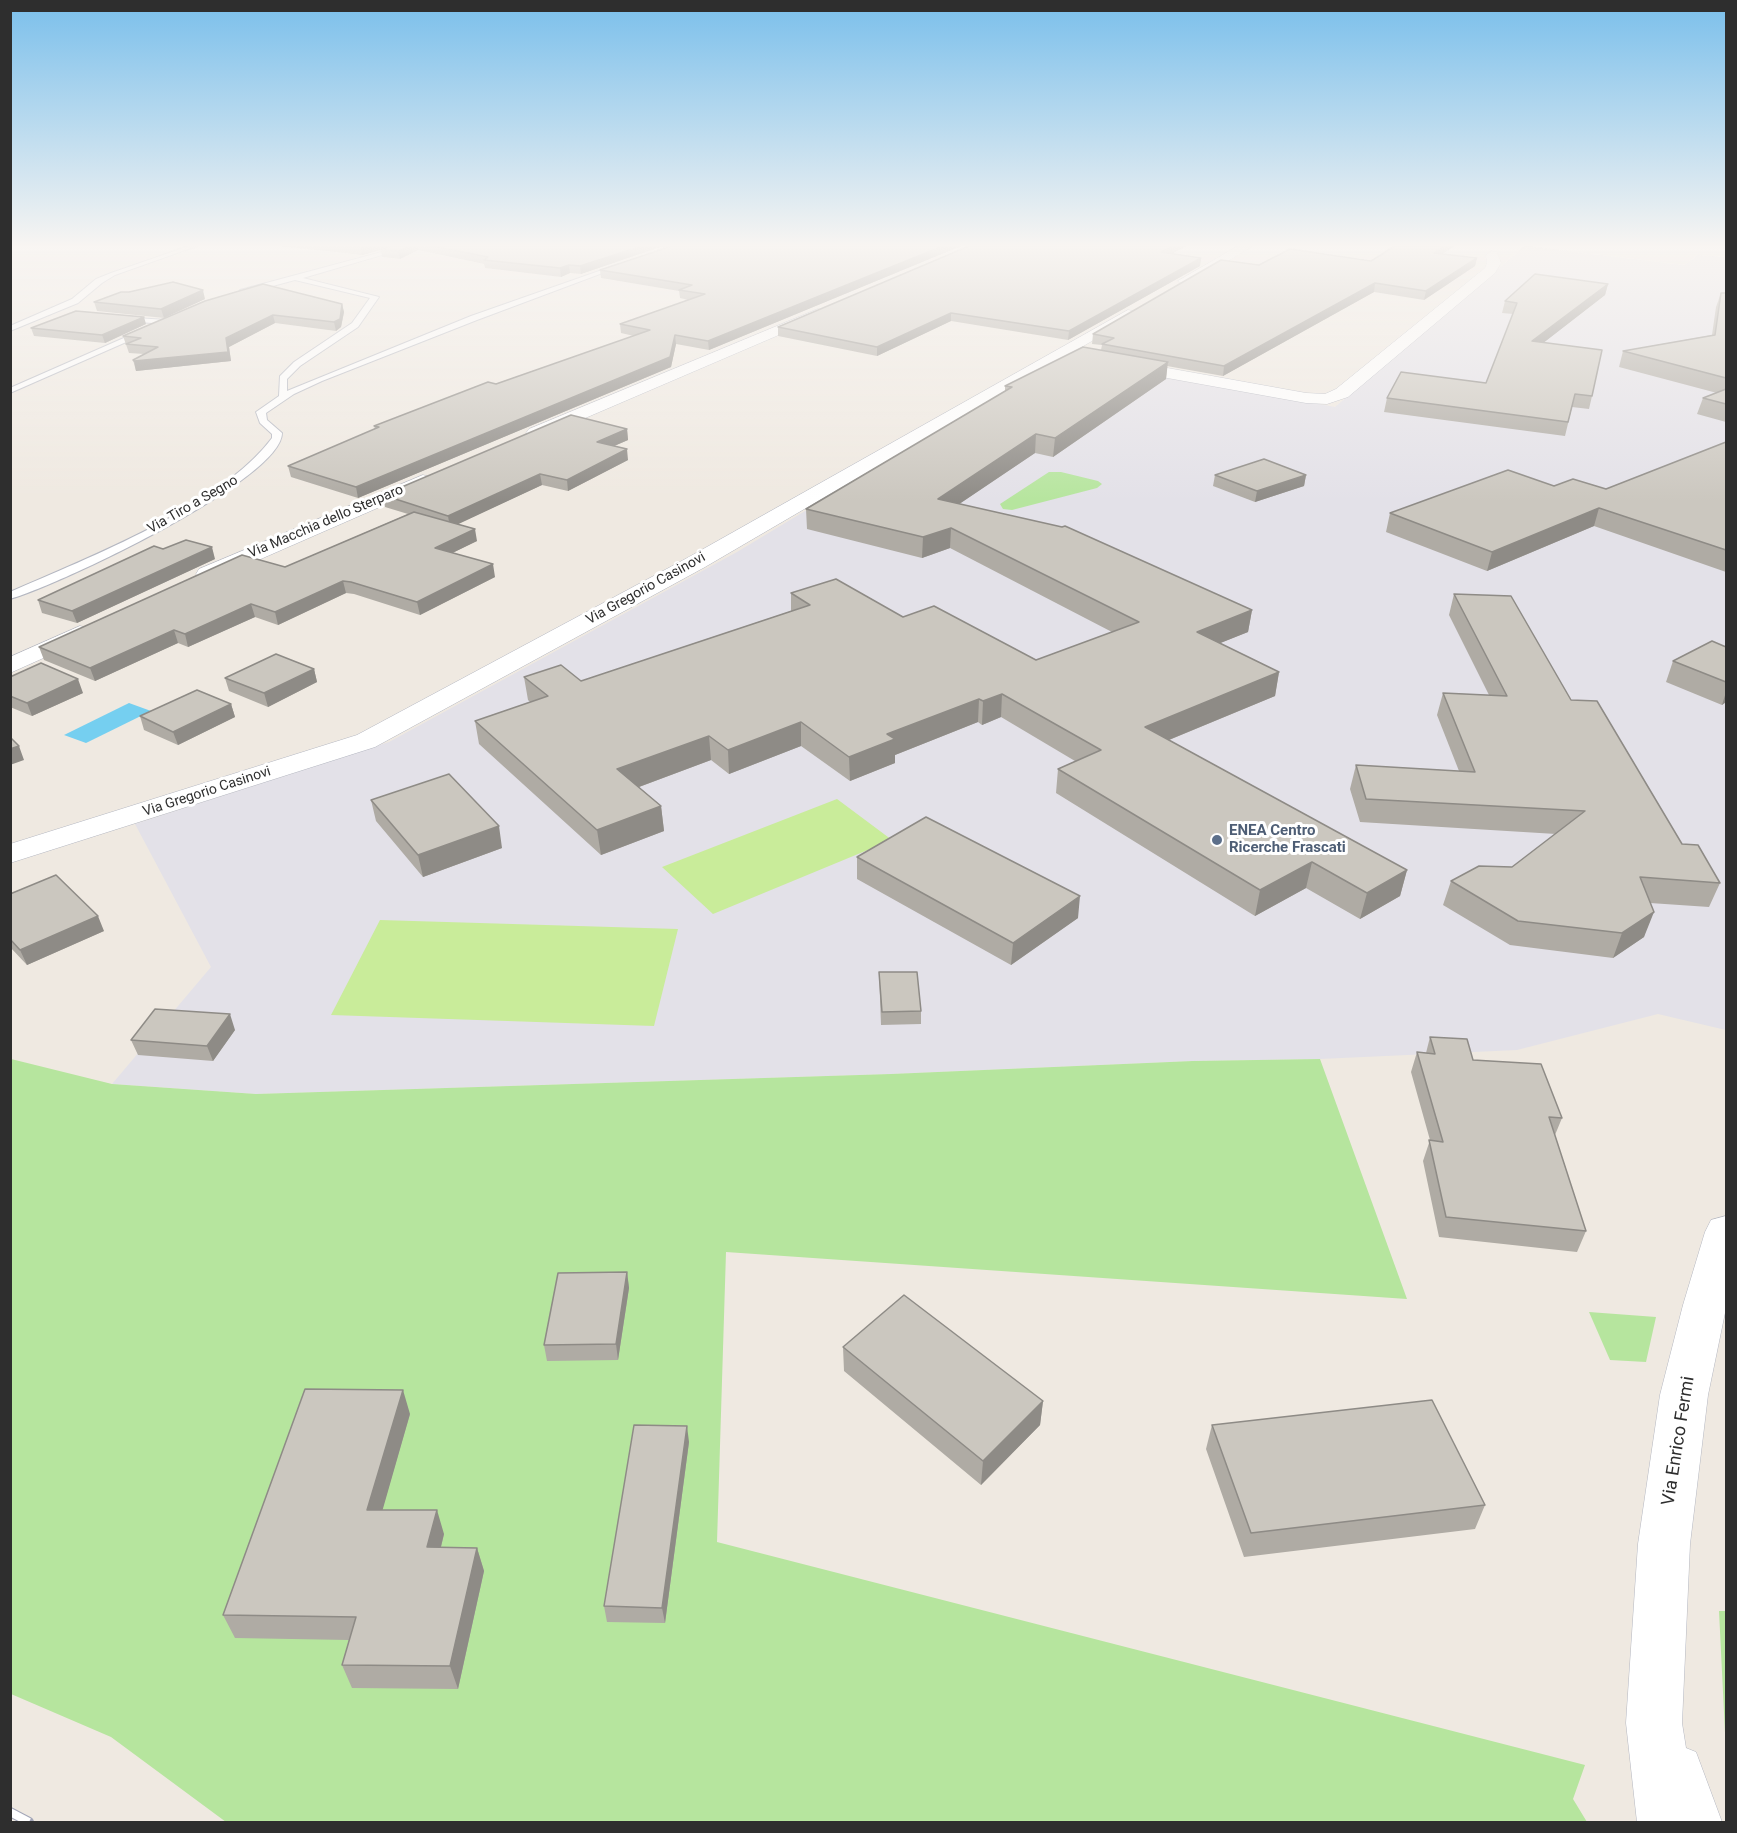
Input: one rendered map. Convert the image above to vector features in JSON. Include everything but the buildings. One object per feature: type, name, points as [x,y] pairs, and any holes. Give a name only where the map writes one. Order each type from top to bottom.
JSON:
[{"type":"street","points":[[513,442],[774,332]]},
{"type":"street","name":"Via Gregorio Casinovi","points":[[10,854],[366,741],[1072,355],[1105,332]]},
{"type":"street","points":[[1106,361],[1300,397],[1332,398],[1342,393],[1416,332]]},
{"type":"street","name":"Via Macchia dello Sterparo","points":[[195,579],[437,474]]},
{"type":"street","points":[[10,666],[101,623]]},
{"type":"street","name":"Via Enrico Fermi","points":[[1667,1822],[1654,1723],[1664,1544],[1684,1395],[1705,1305],[1726,1232]]},
{"type":"street","name":"Via Enrico Fermi","points":[[1657,1654],[1676,1778],[1692,1822]]},
{"type":"lane","points":[[10,391],[145,332]]},
{"type":"lane","points":[[283,396],[283,378],[297,364],[345,332]]},
{"type":"lane","name":"Via Tiro a Segno","points":[[10,596],[97,558],[237,482],[255,467],[275,444],[277,433],[263,421],[260,414],[283,396],[309,383],[440,332]]},
{"type":"shaded area","points":[[1424,332],[1726,332],[1726,1030],[1658,1014],[1517,1050],[1320,1059],[1193,1061],[891,1074],[256,1094],[112,1084],[211,967],[135,824],[389,742],[737,552],[1062,356],[1335,407]]},
{"type":"green space","points":[[1049,472],[1061,472],[1102,484],[1097,488],[1012,510],[1003,509],[1000,504]]},
{"type":"green space","points":[[837,799],[892,840],[713,914],[662,867]]},
{"type":"green space","points":[[380,920],[678,929],[654,1026],[331,1015]]},
{"type":"green space","points":[[11,1059],[112,1084],[256,1094],[891,1074],[1193,1061],[1320,1059],[1407,1299],[726,1252],[717,1542],[1585,1765],[1573,1799],[1587,1822],[226,1822],[111,1737],[11,1694]]},
{"type":"green space","points":[[1589,1312],[1656,1317],[1646,1362],[1610,1360]]},
{"type":"green space","points":[[1719,1611],[1726,1611],[1726,1753]]},
{"type":"water","points":[[129,703],[151,711],[86,743],[64,735]]},
{"type":"railway","points":[[10,1812],[29,1822]]},
{"type":"place","name":"ENEA Centro Ricerche Frascati","points":[[1217,840]]}]
